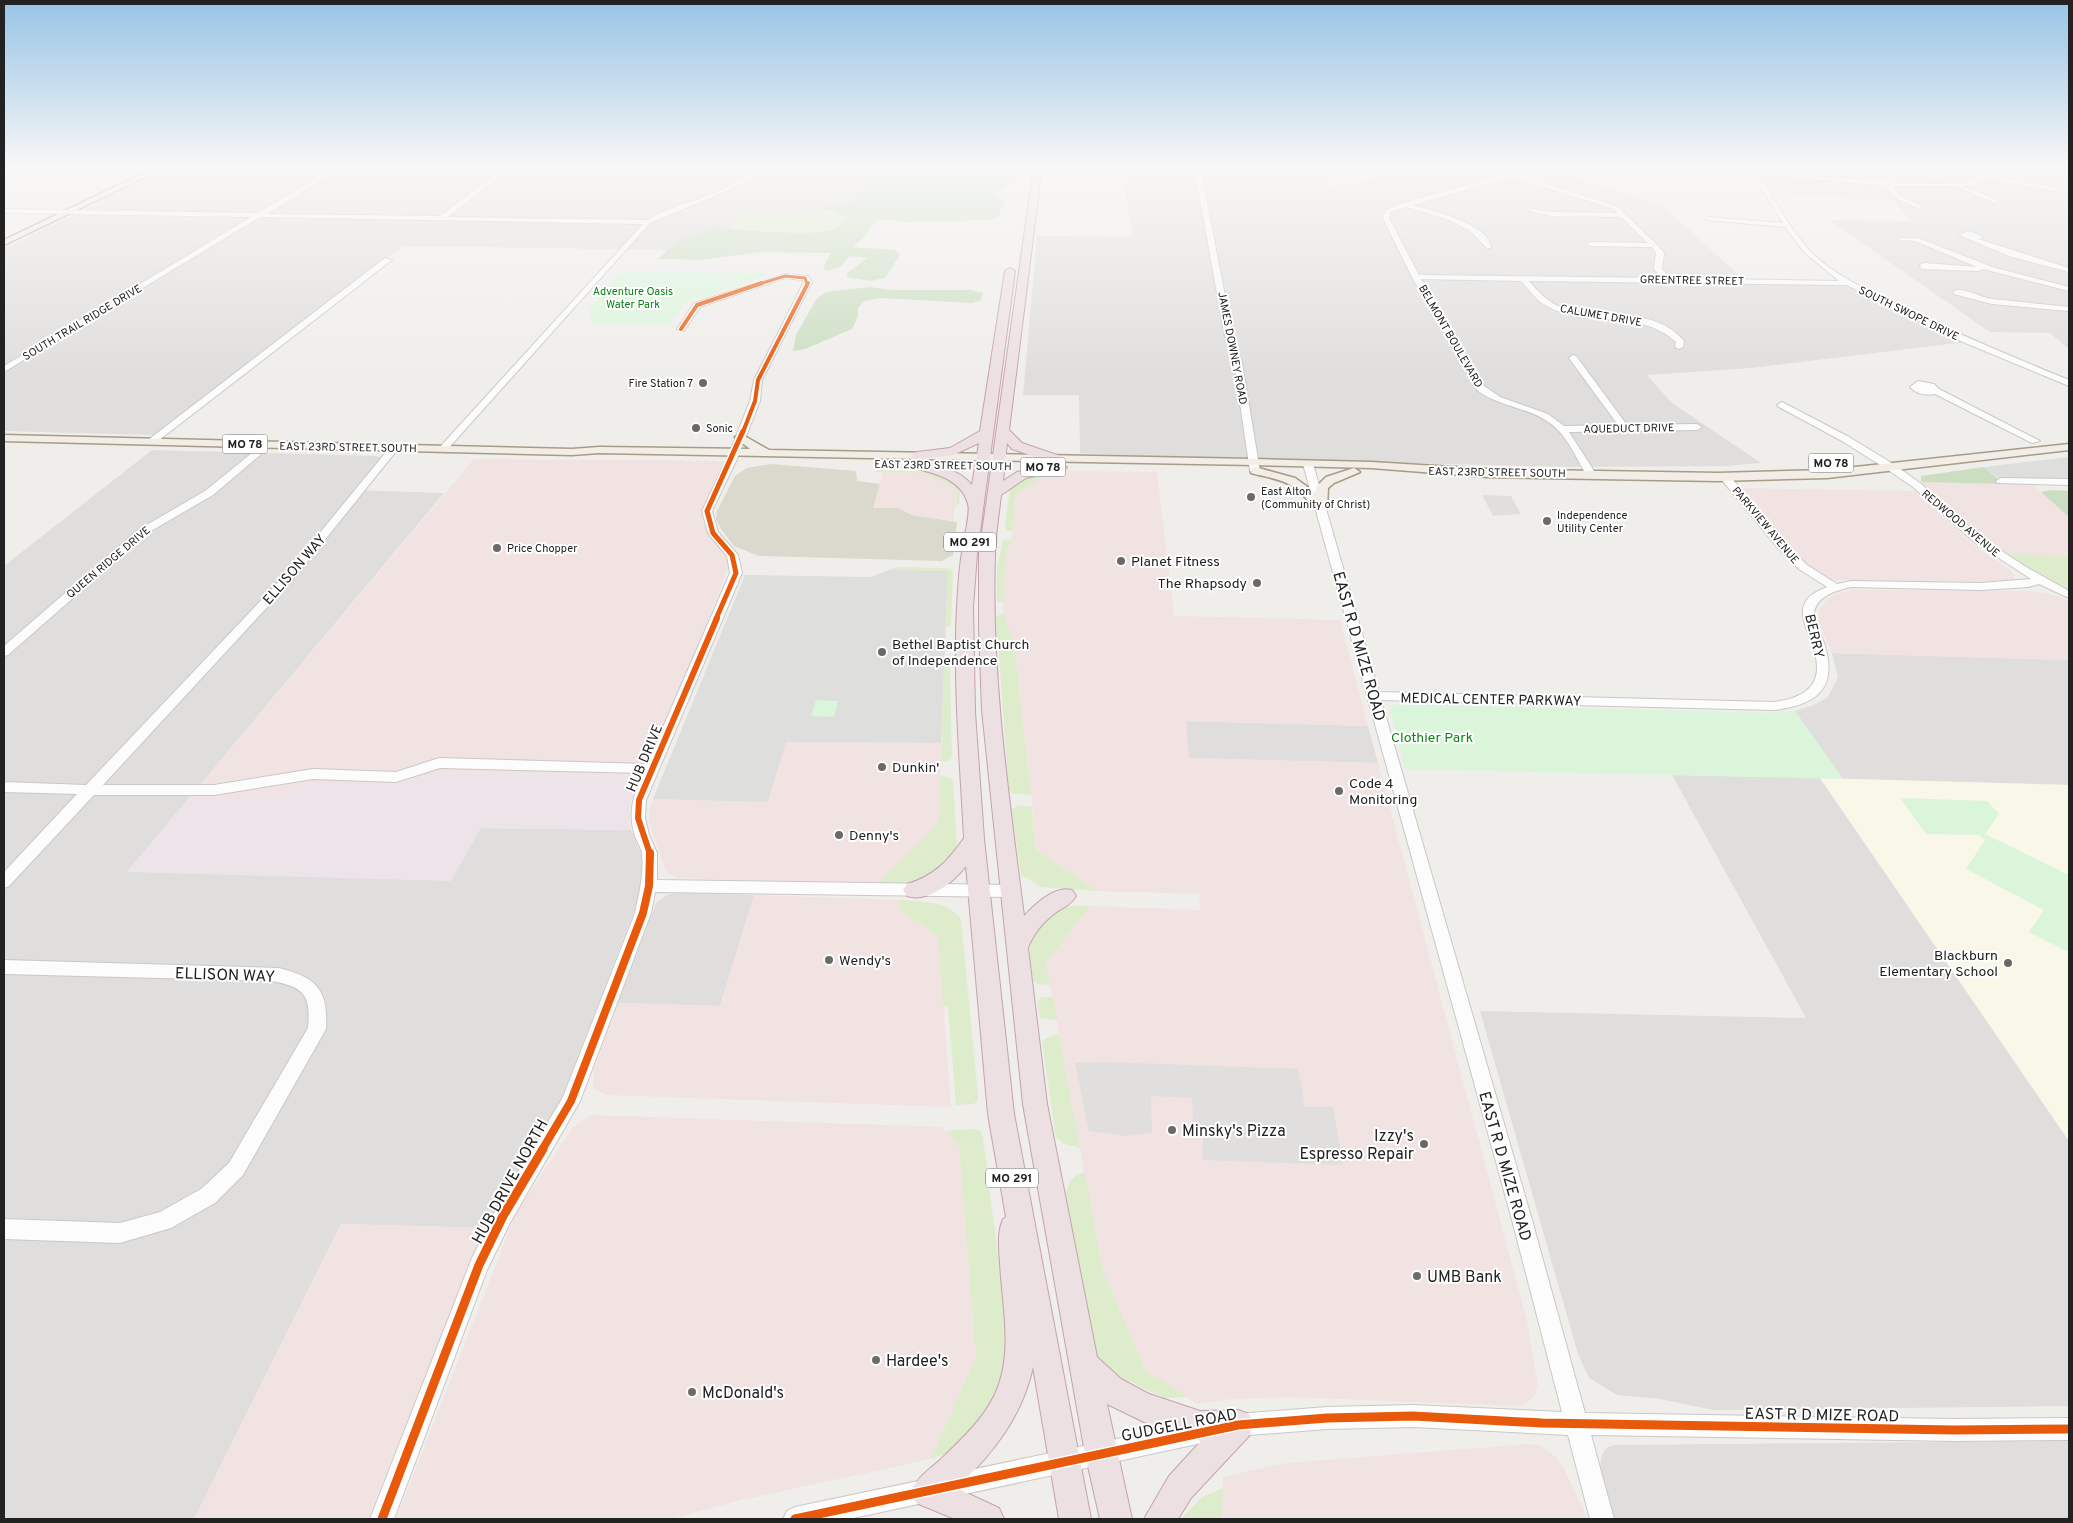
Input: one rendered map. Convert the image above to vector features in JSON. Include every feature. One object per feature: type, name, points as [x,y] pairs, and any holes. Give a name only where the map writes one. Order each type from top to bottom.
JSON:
[{"type":"highway","name":"MO 291","points":[[1028,237],[988,554],[987,626],[991,710],[1035,1104],[1101,1453],[1116,1519]]},
{"type":"highway","name":"MO 291","points":[[1011,264],[969,554],[965,607],[966,712],[978,891],[1001,1114],[1075,1519]]},
{"type":"highway","points":[[1003,431],[1017,446],[1056,463]]},
{"type":"highway","points":[[916,460],[953,451],[985,434]]},
{"type":"highway","points":[[916,460],[960,480],[972,495],[976,505]]},
{"type":"highway","points":[[996,492],[1022,475],[1056,463]]},
{"type":"highway","points":[[914,890],[937,882],[948,875],[974,839]]},
{"type":"highway","points":[[1017,950],[1022,932],[1034,918],[1065,896]]},
{"type":"highway","points":[[988,1519],[970,1509],[927,1492],[955,1468],[994,1425],[1006,1406],[1016,1380],[1020,1336],[1012,1248],[1014,1192]]},
{"type":"highway","points":[[1084,1364],[1110,1390],[1144,1407],[1200,1426],[1238,1425]]},
{"type":"highway","points":[[1160,1519],[1180,1487],[1238,1425]]},
{"type":"main road","points":[[4,243],[8,239]]},
{"type":"main road","points":[[741,437],[750,446],[768,453]]},
{"type":"main road","name":"EAST 23RD STREET SOUTH","points":[[4,438],[572,452],[587,455],[734,456],[1309,468],[1371,466],[1403,469],[1591,474]]},
{"type":"main road","name":"MO 78","points":[[1591,474],[1622,471],[1883,461],[2069,438]]},
{"type":"main road","name":"MO 78","points":[[1591,474],[1624,477],[1826,474],[1894,468],[2069,447]]},
{"type":"main road","name":"EAST 23RD STREET SOUTH","points":[[734,456],[768,453],[916,460]]},
{"type":"main road","points":[[1254,467],[1299,483],[1320,505]]},
{"type":"main road","name":"EAST 23RD STREET SOUTH","points":[[1309,468],[1376,473],[1403,469]]},
{"type":"main road","points":[[1320,505],[1322,487],[1330,480],[1354,472]]},
{"type":"street","name":"SOUTH TRAIL RIDGE DRIVE","points":[[4,369],[225,237]]},
{"type":"street","points":[[443,449],[632,237]]},
{"type":"street","name":"JAMES DOWNEY ROAD","points":[[1210,237],[1228,332],[1238,363],[1254,467]]},
{"type":"street","name":"BELMONT BOULEVARD","points":[[1396,237],[1480,388],[1497,400],[1552,420],[1562,429],[1591,474]]},
{"type":"street","points":[[1483,237],[1489,247]]},
{"type":"street","points":[[1647,237],[1660,253],[1658,269],[1668,280]]},
{"type":"street","name":"SOUTH SWOPE DRIVE","points":[[1796,237],[1807,252],[1848,283],[1961,338],[2068,381]]},
{"type":"street","points":[[1970,238],[2012,254],[2069,270]]},
{"type":"street","points":[[1920,241],[1989,269],[2069,289]]},
{"type":"street","points":[[1590,244],[1655,245]]},
{"type":"street","points":[[151,442],[388,260]]},
{"type":"street","points":[[1942,268],[1989,269]]},
{"type":"street","name":"GREENTREE STREET","points":[[1416,276],[1848,283]]},
{"type":"street","points":[[681,329],[697,305],[781,277],[805,278],[808,282],[758,380],[755,401],[734,456]]},
{"type":"street","name":"CALUMET DRIVE","points":[[1523,278],[1552,306],[1573,312],[1629,318],[1648,323],[1675,335],[1680,342],[1678,347]]},
{"type":"street","points":[[1979,298],[2069,309]]},
{"type":"street","points":[[1573,358],[1625,429]]},
{"type":"street","name":"SOUTH SWOPE DRIVE","points":[[2030,367],[2051,382],[2069,391]]},
{"type":"street","points":[[2051,382],[2068,381]]},
{"type":"street","points":[[1936,391],[2035,441]]},
{"type":"street","name":"REDWOOD AVENUE","points":[[1782,405],[1842,436],[1894,468],[1977,539],[2040,580],[2069,595]]},
{"type":"street","name":"AQUEDUCT DRIVE","points":[[1562,429],[1697,427]]},
{"type":"street","name":"QUEEN RIDGE DRIVE","points":[[4,652],[142,532],[209,494],[267,445]]},
{"type":"street","name":"ELLISON WAY","points":[[4,882],[291,575],[394,448]]},
{"type":"street","name":"HUB DRIVE","points":[[649,886],[650,854],[642,835],[638,818],[640,800],[736,573],[732,555],[713,533],[707,511],[734,456]]},
{"type":"street","name":"EAST R D MIZE ROAD","points":[[1309,468],[1522,1220],[1575,1422],[1954,1430],[2069,1428]]},
{"type":"street","name":"PARKVIEW AVENUE","points":[[1725,476],[1788,553],[1802,567],[1835,587]]},
{"type":"street","points":[[2001,481],[2069,482]]},
{"type":"street","name":"BERRY","points":[[1607,702],[1774,706],[1790,704],[1807,699],[1819,688],[1822,671],[1818,646],[1808,619],[1808,608],[1817,595],[1835,587],[1865,583],[2008,586],[2036,584],[2040,580]]},
{"type":"street","name":"MEDICAL CENTER PARKWAY","points":[[1375,696],[1607,702]]},
{"type":"street","points":[[4,787],[92,790],[214,790],[313,774],[396,777],[439,763],[653,769]]},
{"type":"street","points":[[649,886],[1010,891]]},
{"type":"street","name":"HUB DRIVE NORTH","points":[[382,1519],[479,1265],[504,1216],[571,1101],[643,913],[649,886]]},
{"type":"street","name":"ELLISON WAY","points":[[4,968],[272,974],[290,977],[305,985],[318,1006],[317,1029],[236,1169],[208,1196],[164,1221],[120,1233],[4,1229]]},
{"type":"street","name":"GUDGELL ROAD","points":[[795,1519],[1238,1425],[1327,1418],[1414,1416],[1575,1422]]},
{"type":"street","points":[[1575,1422],[1602,1519]]},
{"type":"shaded area","points":[[28,237],[685,237],[668,250],[403,246],[155,435],[4,431],[4,249]]},
{"type":"shaded area","points":[[1037,237],[1697,237],[1743,279],[1655,278],[1845,285],[1965,342],[1751,368],[1647,375],[1672,403],[1761,463],[1724,466],[1571,467],[1158,457],[1080,453],[1079,395],[1023,395]]},
{"type":"shaded area","points":[[1854,237],[2069,237],[2069,349],[2050,333],[1990,332]]},
{"type":"shaded area","points":[[152,450],[376,456],[381,458],[353,490],[444,493],[128,871],[480,828],[631,830],[641,854],[643,880],[639,899],[554,1117],[485,1228],[341,1224],[194,1519],[4,1519],[4,566]]},
{"type":"shaded area","points":[[2069,457],[2069,480],[1998,478],[1984,467]]},
{"type":"shaded area","points":[[474,459],[727,461],[701,519],[731,560],[647,776],[427,773],[396,784],[304,784],[276,799],[190,797]]},
{"type":"shaded area","points":[[770,464],[856,471],[857,481],[880,484],[873,508],[898,508],[911,515],[957,522],[953,555],[942,561],[759,556],[734,546],[716,519],[717,511],[735,476],[747,468]]},
{"type":"shaded area","points":[[1053,471],[1157,472],[1174,616],[1340,620],[1368,726],[1186,721],[1189,758],[1378,763],[1527,1321],[1538,1386],[1535,1395],[1529,1401],[1518,1406],[1288,1397],[1232,1399],[1197,1404],[1145,1370],[1102,1268],[1046,963],[1090,906],[1200,910],[1199,894],[1097,891],[1035,849],[1033,810],[1014,645],[1003,617],[1005,556],[1011,541],[1015,495]]},
{"type":"shaded area","points":[[883,472],[925,473],[958,490],[953,521],[911,515],[898,508],[873,508]]},
{"type":"shaded area","points":[[1921,482],[2031,484],[2069,517],[2069,556],[2005,554],[1979,535]]},
{"type":"shaded area","points":[[1741,488],[1915,491],[1971,543],[2010,570],[2014,575],[2014,579],[2003,582],[1836,580],[1825,578],[1802,560]]},
{"type":"shaded area","points":[[1482,495],[1511,496],[1521,514],[1493,516]]},
{"type":"shaded area","points":[[889,570],[948,571],[941,743],[786,742],[768,802],[653,799],[745,575],[871,577]]},
{"type":"shaded area","points":[[1852,590],[2032,591],[2057,596],[2069,602],[2069,660],[1832,653],[1818,621],[1819,610],[1827,599],[1833,595]]},
{"type":"shaded area","points":[[1832,653],[2069,660],[2069,785],[1843,779],[1795,711],[1814,705],[1828,697],[1838,677]]},
{"type":"shaded area","points":[[1185,721],[1368,726],[1378,763],[1189,758]]},
{"type":"shaded area","points":[[786,742],[941,743],[939,823],[876,885],[678,878],[666,872],[649,823],[649,813],[653,799],[768,802]]},
{"type":"shaded area","points":[[427,773],[637,776],[639,780],[630,804],[631,830],[481,828],[451,881],[128,872],[190,797],[276,799],[304,784],[396,784]]},
{"type":"shaded area","points":[[1672,775],[1820,778],[2069,1141],[2069,1406],[1713,1410],[1660,1399],[1617,1395],[1589,1378],[1578,1354],[1480,1011],[1806,1018]]},
{"type":"shaded area","name":"Blackburn Elementary School","points":[[1820,778],[2069,785],[2069,1141]]},
{"type":"shaded area","points":[[676,893],[754,895],[720,1006],[618,1003],[656,903],[667,895]]},
{"type":"shaded area","points":[[754,895],[900,900],[899,910],[938,936],[951,1107],[607,1095],[593,1088],[594,1070],[618,1003],[720,1006]]},
{"type":"shaded area","points":[[1106,1062],[1298,1069],[1305,1107],[1333,1107],[1343,1165],[1203,1160],[1203,1134],[1194,1133],[1192,1098],[1151,1096],[1152,1133],[1126,1136],[1089,1131],[1075,1063]]},
{"type":"shaded area","points":[[591,1115],[942,1127],[959,1146],[976,1357],[931,1459],[741,1500],[670,1519],[396,1519],[516,1213],[572,1128]]},
{"type":"shaded area","points":[[341,1224],[485,1228],[368,1519],[194,1519]]},
{"type":"shaded area","points":[[2069,1441],[2069,1519],[1613,1519],[1600,1469],[1602,1455],[1606,1448],[1614,1445]]},
{"type":"shaded area","points":[[1528,1444],[1541,1446],[1555,1456],[1564,1469],[1588,1519],[1222,1519],[1223,1477],[1286,1463]]},
{"type":"green space","points":[[685,237],[864,237],[853,247],[895,250],[900,255],[885,278],[870,281],[847,277],[847,273],[867,258],[849,256],[840,266],[826,271],[823,268],[831,253],[760,252],[702,260],[659,259],[679,240]]},
{"type":"green space","name":"Adventure Oasis Water Park","points":[[620,272],[774,273],[686,302],[669,325],[592,323],[589,309]]},
{"type":"green space","points":[[870,287],[891,290],[971,290],[983,293],[981,300],[972,303],[880,298],[864,301],[858,308],[858,316],[852,329],[805,349],[793,351],[796,335],[817,298],[826,292]]},
{"type":"green space","points":[[1984,467],[2004,484],[1921,482],[1921,476]]},
{"type":"green space","points":[[879,470],[943,474],[961,488],[959,504],[956,506],[958,490],[925,473],[875,472]]},
{"type":"green space","points":[[1053,471],[1015,495],[1012,531],[1007,531],[1005,528],[1010,487],[1024,477]]},
{"type":"green space","points":[[2052,490],[2069,491],[2069,517],[2041,492]]},
{"type":"green space","points":[[1008,539],[1011,541],[1005,556],[1004,603],[997,601],[997,567],[1003,541]]},
{"type":"green space","points":[[2005,554],[2069,556],[2069,592]]},
{"type":"green space","points":[[895,567],[947,568],[953,570],[951,625],[946,627],[948,571],[889,570]]},
{"type":"green space","points":[[1003,613],[1014,644],[1031,795],[1012,793],[1009,789],[996,617]]},
{"type":"green space","points":[[944,661],[950,664],[952,757],[950,760],[941,762]]},
{"type":"green space","points":[[816,700],[838,701],[834,717],[811,716]]},
{"type":"green space","name":"Clothier Park","points":[[1395,705],[1768,713],[1795,711],[1843,779],[1405,769],[1390,710]]},
{"type":"green space","points":[[940,776],[950,777],[953,781],[957,848],[953,858],[919,883],[876,885],[939,823]]},
{"type":"green space","points":[[1900,798],[1987,801],[1999,814],[1985,834],[2069,875],[2069,952],[2029,932],[2044,910],[1966,869],[1985,840],[1979,835],[1926,834]]},
{"type":"green space","points":[[1018,805],[1032,807],[1035,849],[1097,891],[1042,887],[1021,875],[1012,810]]},
{"type":"green space","points":[[900,900],[941,905],[948,908],[961,919],[978,1096],[977,1102],[973,1104],[956,1105],[948,1006],[943,1006],[938,936],[899,910]]},
{"type":"green space","points":[[1073,906],[1090,906],[1046,963],[1050,985],[1037,984],[1033,978],[1030,954],[1033,934],[1043,919],[1051,913]]},
{"type":"green space","points":[[1042,997],[1053,997],[1057,1020],[1040,1018],[1037,1002]]},
{"type":"green space","points":[[1055,1034],[1059,1035],[1080,1148],[1064,1144],[1056,1137],[1042,1041]]},
{"type":"green space","points":[[979,1130],[983,1137],[1009,1343],[1000,1397],[951,1452],[931,1459],[976,1357],[959,1146],[946,1131]]},
{"type":"green space","points":[[1085,1172],[1102,1268],[1145,1370],[1187,1397],[1164,1398],[1129,1381],[1125,1387],[1100,1362],[1096,1353],[1066,1198],[1070,1181],[1080,1173]]},
{"type":"green space","points":[[1223,1488],[1222,1519],[1181,1519],[1202,1497]]},
{"type":"cycle path","points":[[382,1519],[479,1265],[503,1216],[571,1101],[643,913],[649,886],[650,853],[642,835],[638,818],[639,800],[736,573],[732,555],[713,533],[707,511],[732,459],[755,401],[758,380],[808,282],[805,278],[785,276],[697,305],[681,329]]},
{"type":"cycle path","points":[[795,1519],[1238,1425],[1327,1418],[1413,1416],[1542,1423],[1954,1430],[2069,1429]]},
{"type":"place","name":"Fire Station 7","points":[[703,383]]},
{"type":"place","name":"Sonic","points":[[696,428]]},
{"type":"place","name":"East Alton (Community of Christ)","points":[[1251,497]]},
{"type":"place","name":"Independence Utility Center","points":[[1547,521]]},
{"type":"place","name":"Price Chopper","points":[[497,548]]},
{"type":"place","name":"Planet Fitness","points":[[1121,561]]},
{"type":"place","name":"The Rhapsody","points":[[1257,583]]},
{"type":"place","name":"Bethel Baptist Church of Independence","points":[[882,652]]},
{"type":"place","name":"Dunkin'","points":[[882,767]]},
{"type":"place","name":"Code 4 Monitoring","points":[[1339,791]]},
{"type":"place","name":"Denny's","points":[[839,835]]},
{"type":"place","name":"Wendy's","points":[[829,960]]},
{"type":"place","name":"Blackburn Elementary School","points":[[2008,963]]},
{"type":"place","name":"Minsky's Pizza","points":[[1172,1130]]},
{"type":"place","name":"Izzy's Espresso Repair","points":[[1424,1144]]},
{"type":"place","name":"UMB Bank","points":[[1417,1276]]},
{"type":"place","name":"Hardee's","points":[[876,1360]]},
{"type":"place","name":"McDonald's","points":[[692,1392]]}]
